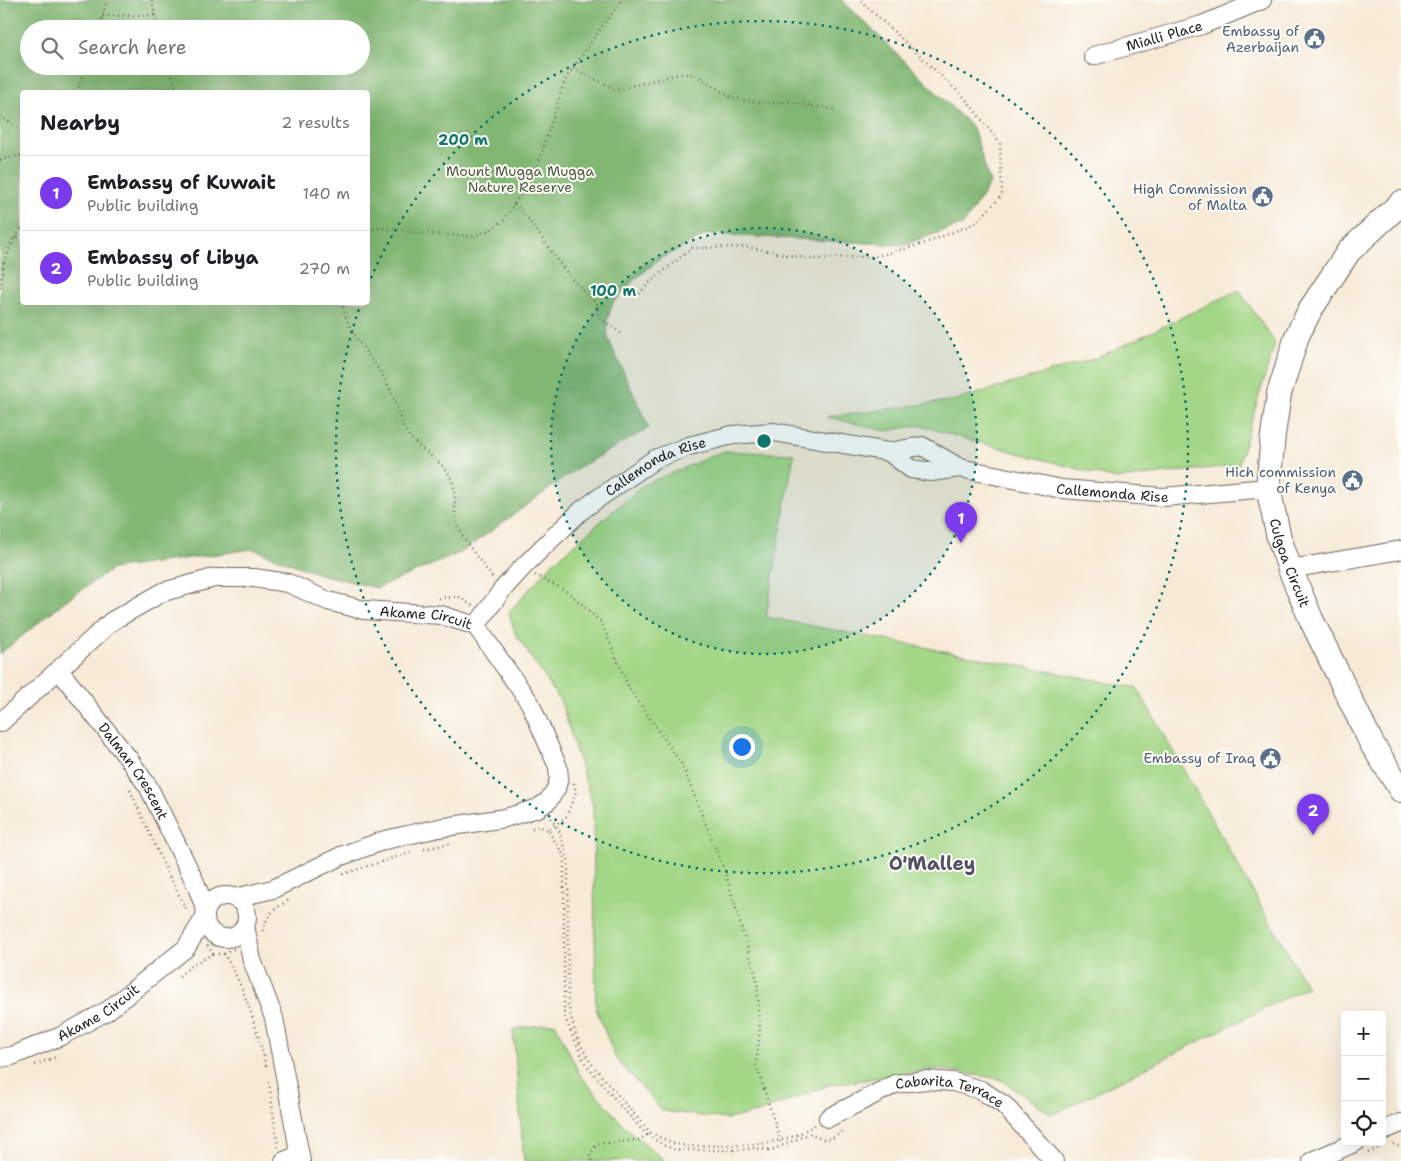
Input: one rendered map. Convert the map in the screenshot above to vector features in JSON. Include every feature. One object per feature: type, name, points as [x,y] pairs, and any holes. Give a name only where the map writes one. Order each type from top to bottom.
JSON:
[{"type":"street","name":"Mialli Place","points":[[1093,56],[1202,25],[1262,0]]},
{"type":"street","name":"Culgoa Circuit","points":[[1401,203],[1348,252],[1310,310],[1279,394],[1268,488],[1279,538],[1290,569],[1312,619],[1372,744],[1401,790]]},
{"type":"street","name":"Callemonda Rise","points":[[481,620],[502,590],[522,568],[584,510],[610,489],[655,459],[689,446],[732,435],[774,432],[889,452],[922,446],[960,468],[1062,489],[1163,497],[1268,488]]},
{"type":"street","name":"Callemonda Rise","points":[[889,452],[911,468],[931,472],[960,468]]},
{"type":"street","points":[[1290,569],[1401,550]]},
{"type":"street","name":"Akame Circuit","points":[[0,723],[112,621],[163,592],[214,578],[254,578],[288,583],[328,601],[364,610],[441,615],[481,620],[530,703],[558,767],[559,778],[556,789],[548,801],[526,812],[505,818],[438,828],[385,840],[341,856],[273,888],[228,898]]},
{"type":"street","name":"Dalman Crescent","points":[[58,670],[131,762],[149,788],[223,934],[252,960],[274,1018],[286,1073],[291,1157]]},
{"type":"street","points":[[195,882],[228,898],[241,902],[223,934]]},
{"type":"street","name":"Akame Circuit","points":[[0,1058],[12,1056],[61,1036],[106,1011],[186,948],[223,934],[273,888]]},
{"type":"street","points":[[223,934],[210,904],[228,898]]},
{"type":"street","name":"Cabarita Terrace","points":[[828,1118],[895,1084],[925,1080],[953,1082],[981,1090],[1004,1106],[1054,1161]]},
{"type":"street","points":[[1386,1140],[1401,1123]]},
{"type":"street","points":[[1312,1161],[1361,1148]]},
{"type":"path","points":[[102,20],[107,0]]},
{"type":"path","points":[[152,0],[155,20]]},
{"type":"path","points":[[370,229],[390,228],[415,233],[473,236],[490,230],[504,220],[536,167],[565,80],[622,0]]},
{"type":"path","points":[[639,294],[651,281],[692,248],[748,247],[809,259],[877,256],[923,244],[976,223],[1002,195],[1000,143],[965,98],[860,0]]},
{"type":"path","points":[[103,16],[154,15]]},
{"type":"path","points":[[574,68],[616,90],[680,74],[694,74],[732,98],[761,103],[790,102],[834,110]]},
{"type":"path","points":[[78,90],[83,75]]},
{"type":"path","points":[[172,75],[176,90]]},
{"type":"path","points":[[0,116],[20,130]]},
{"type":"path","points":[[0,160],[20,155]]},
{"type":"path","points":[[514,204],[527,216],[550,251],[580,289],[597,304],[598,316],[623,335]]},
{"type":"path","points":[[0,288],[4,263],[13,240],[20,230]]},
{"type":"path","points":[[13,240],[20,236]]},
{"type":"path","points":[[343,305],[346,321],[388,384],[409,436],[443,467],[450,476],[455,497],[455,514],[458,526],[463,536],[502,590]]},
{"type":"path","points":[[522,568],[568,592],[602,622],[629,688],[681,763],[725,872],[758,980],[760,1032],[756,1064],[782,1146]]},
{"type":"path","points":[[439,598],[459,597],[481,620]]},
{"type":"path","points":[[126,782],[166,870],[223,934],[233,968],[258,1032],[267,1073]]},
{"type":"path","points":[[548,830],[566,817],[576,792],[574,782]]},
{"type":"path","points":[[544,804],[559,832],[568,860],[568,1005],[576,1036],[590,1062],[651,1133],[672,1143],[688,1146],[768,1143],[795,1136],[828,1118]]},
{"type":"path","points":[[530,828],[539,826],[548,830],[564,856],[564,1016],[585,1063],[647,1136],[664,1146],[677,1150],[741,1150],[754,1148],[772,1150],[811,1133],[821,1139],[832,1138],[841,1133],[848,1122]]},
{"type":"path","points":[[424,849],[462,842]]},
{"type":"path","points":[[337,876],[414,851]]},
{"type":"path","points":[[179,976],[194,964],[223,934],[263,932],[265,920],[273,910],[292,898]]},
{"type":"path","points":[[28,1067],[47,1061],[64,1052]]},
{"type":"path","points":[[269,1082],[291,1157]]},
{"type":"path","points":[[592,1161],[590,1154],[597,1144],[639,1140],[647,1136]]},
{"type":"path","points":[[1386,1140],[1401,1147]]},
{"type":"green space","name":"Mount Mugga Mugga Nature Reserve","points":[[0,0],[842,0],[973,128],[990,183],[964,224],[903,245],[708,234],[660,259],[635,279],[613,303],[607,320],[608,338],[649,428],[578,468],[462,552],[377,588],[319,574],[253,549],[112,569],[65,601],[0,654]]},
{"type":"green space","points":[[1239,290],[1275,343],[1238,465],[1116,479],[919,425],[887,431],[827,417],[956,400],[1097,358]]},
{"type":"green space","points":[[724,451],[794,454],[766,617],[1137,688],[1307,987],[1052,1115],[1000,1079],[938,1069],[829,1085],[757,1113],[727,1119],[663,1111],[616,1059],[596,1009],[593,806],[561,702],[515,633],[509,612],[555,561],[643,485]]},
{"type":"green space","points":[[555,1023],[580,1075],[625,1127],[665,1161],[524,1161],[513,1029]]},
{"type":"place","name":"Embassy of Azerbaijan","points":[[1315,39]]},
{"type":"place","name":"High Commission of Malta","points":[[1263,197]]},
{"type":"place","name":"Hich commission of Kenya","points":[[1352,480]]},
{"type":"place","name":"Embassy of Kuwait","points":[[961,543]]},
{"type":"place","name":"Embassy of Iraq","points":[[1271,758]]},
{"type":"place","name":"Embassy of Libya","points":[[1313,835]]},
{"type":"district","name":"O'Malley","points":[[932,863]]}]
